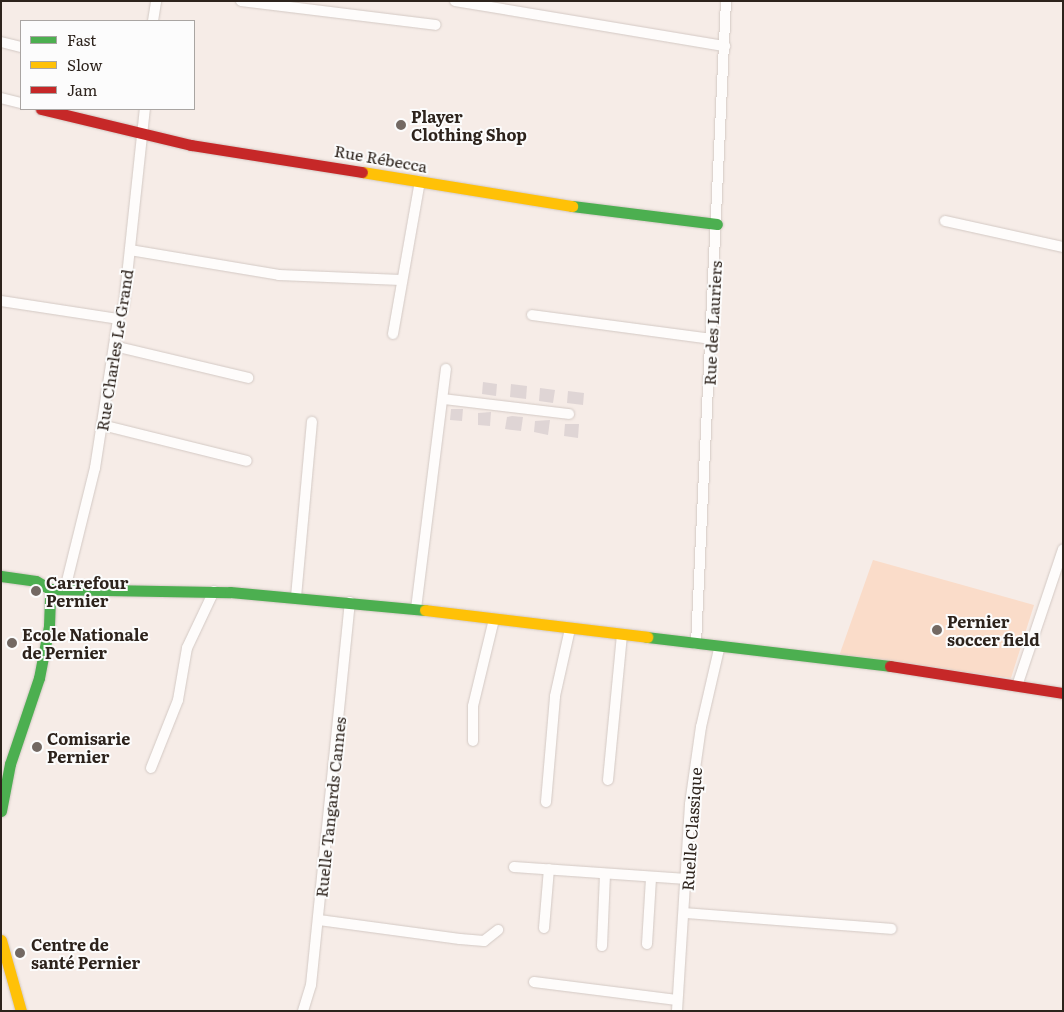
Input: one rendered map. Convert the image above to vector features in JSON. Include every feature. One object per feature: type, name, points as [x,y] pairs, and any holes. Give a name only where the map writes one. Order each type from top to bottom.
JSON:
[{"type":"street","points":[[153,20],[156,1]]},
{"type":"street","points":[[242,1],[436,25]]},
{"type":"street","points":[[455,1],[725,46]]},
{"type":"street","name":"Rue des Lauriers","points":[[696,644],[718,224],[726,1]]},
{"type":"street","points":[[1,42],[20,47]]},
{"type":"street","points":[[1,98],[20,103]]},
{"type":"street","name":"Rue Rébecca","points":[[45,110],[145,137],[654,219],[718,224]]},
{"type":"street","name":"Rue Charles Le Grand","points":[[65,588],[102,425],[118,319],[124,304],[145,137],[146,110]]},
{"type":"street","points":[[393,334],[401,280],[420,181]]},
{"type":"street","points":[[946,221],[1063,247]]},
{"type":"street","points":[[130,250],[279,275],[401,280]]},
{"type":"street","points":[[1,301],[118,319]]},
{"type":"street","points":[[532,315],[712,339]]},
{"type":"street","points":[[114,346],[248,378]]},
{"type":"street","points":[[416,609],[446,369]]},
{"type":"street","points":[[443,399],[568,414]]},
{"type":"street","points":[[296,596],[312,422]]},
{"type":"street","points":[[102,425],[247,461]]},
{"type":"street","points":[[1018,683],[1063,549]]},
{"type":"street","points":[[1,576],[36,581],[50,589],[214,591],[296,596],[416,609],[696,644],[719,649],[1018,683],[1063,693]]},
{"type":"street","points":[[1,811],[10,764],[39,678],[49,626],[50,589]]},
{"type":"street","points":[[151,768],[178,700],[187,648],[214,591]]},
{"type":"street","name":"Ruelle Tangards Cannes","points":[[303,1011],[311,985],[319,920],[350,602]]},
{"type":"street","points":[[473,741],[473,706],[494,619]]},
{"type":"street","points":[[546,802],[555,696],[570,629]]},
{"type":"street","points":[[608,780],[622,635]]},
{"type":"street","name":"Ruelle Classique","points":[[677,1005],[701,727],[719,649]]},
{"type":"street","points":[[514,867],[605,875],[687,879]]},
{"type":"street","points":[[544,928],[549,869]]},
{"type":"street","points":[[602,946],[605,875]]},
{"type":"street","points":[[647,944],[651,878]]},
{"type":"street","points":[[685,913],[891,929]]},
{"type":"street","points":[[319,920],[460,940],[484,940],[498,930]]},
{"type":"street","points":[[1,940],[3,957],[21,1011]]},
{"type":"street","points":[[534,982],[677,1005]]},
{"type":"shaded area","name":"Pernier soccer field","points":[[873,560],[1034,605],[1011,678],[839,656]]},
{"type":"building","points":[[483,382],[497,384],[496,396],[482,394]]},
{"type":"building","points":[[511,384],[527,386],[526,399],[510,397]]},
{"type":"building","points":[[540,388],[555,390],[553,403],[539,401]]},
{"type":"building","points":[[568,391],[584,393],[583,405],[567,403]]},
{"type":"building","points":[[451,409],[463,409],[462,421],[450,420]]},
{"type":"building","points":[[491,412],[490,426],[478,425],[478,413]]},
{"type":"building","points":[[507,417],[523,417],[521,431],[505,429]]},
{"type":"building","points":[[550,420],[548,435],[534,432],[535,421]]},
{"type":"building","points":[[565,424],[579,424],[578,438],[564,436]]},
{"type":"traffic: fast","points":[[572,206],[717,224]]},
{"type":"traffic: fast","points":[[1,576],[36,581],[50,589]]},
{"type":"traffic: fast","points":[[50,589],[230,592],[425,610]]},
{"type":"traffic: fast","points":[[1,811],[10,764],[39,678],[49,626],[50,589]]},
{"type":"traffic: fast","points":[[647,637],[890,666]]},
{"type":"traffic: slow","points":[[362,172],[572,206]]},
{"type":"traffic: slow","points":[[425,610],[647,637]]},
{"type":"traffic: slow","points":[[1,940],[21,1011]]},
{"type":"traffic: jam","points":[[45,110],[191,145],[362,172]]},
{"type":"traffic: jam","points":[[890,666],[1063,693]]},
{"type":"place","name":"Player Clothing Shop","points":[[401,125]]},
{"type":"place","name":"Carrefour Pernier","points":[[36,591]]},
{"type":"place","name":"Pernier soccer field","points":[[937,630]]},
{"type":"place","name":"Ecole Nationale de Pernier","points":[[12,643]]},
{"type":"place","name":"Comisarie Pernier","points":[[37,747]]},
{"type":"place","name":"Centre de santé Pernier","points":[[20,953]]}]
